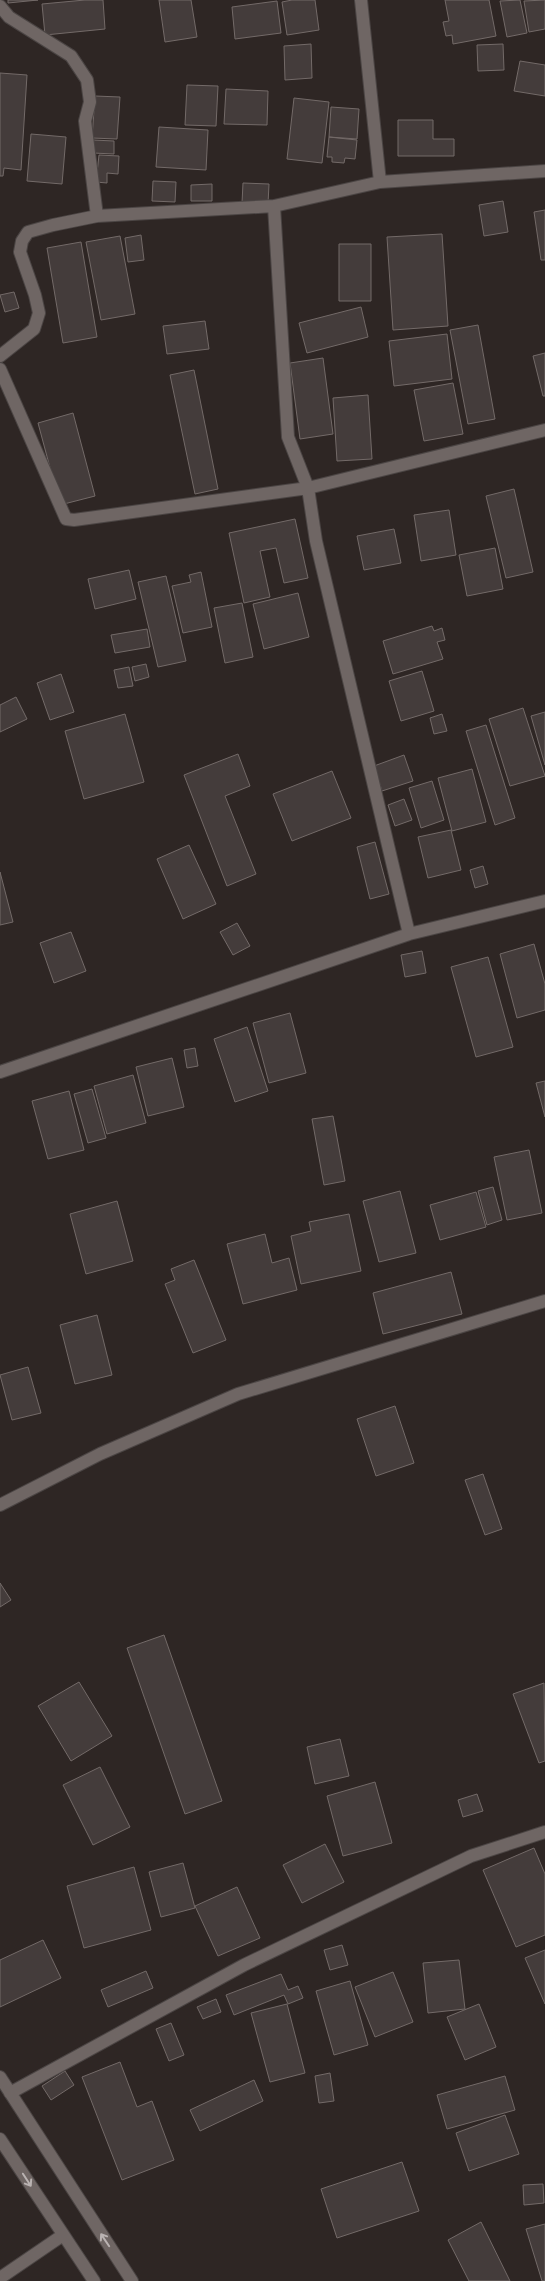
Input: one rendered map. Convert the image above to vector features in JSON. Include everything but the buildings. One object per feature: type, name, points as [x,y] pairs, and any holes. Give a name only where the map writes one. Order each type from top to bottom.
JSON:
[{"type":"street","points":[[361,0],[380,182]]},
{"type":"street","points":[[0,6],[8,17],[72,56],[87,80],[90,102],[85,121],[97,216]]},
{"type":"street","points":[[0,356],[34,329],[39,313],[35,295],[20,252],[28,232],[97,216],[274,206],[380,182],[545,171]]},
{"type":"street","points":[[274,206],[288,436],[308,488],[316,541],[409,934]]},
{"type":"street","points":[[0,369],[66,519],[84,519],[308,488],[545,430]]},
{"type":"street","points":[[0,1072],[409,934],[545,901]]},
{"type":"street","points":[[0,1505],[100,1454],[238,1394],[545,1301]]},
{"type":"street","points":[[10,2093],[244,1965],[471,1856],[545,1832]]},
{"type":"street","points":[[0,2077],[132,2281]]},
{"type":"street","points":[[0,2139],[94,2281]]},
{"type":"street","points":[[0,2278],[63,2235]]}]
